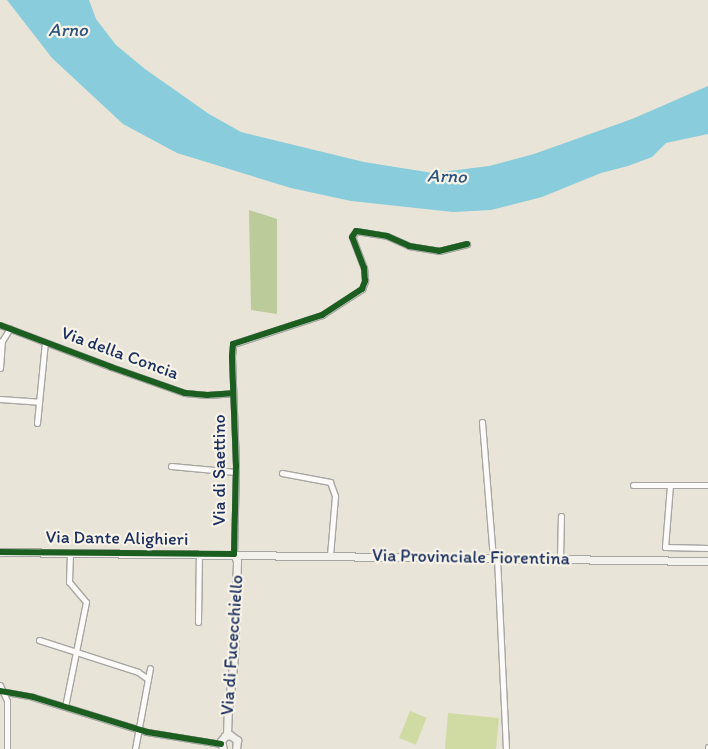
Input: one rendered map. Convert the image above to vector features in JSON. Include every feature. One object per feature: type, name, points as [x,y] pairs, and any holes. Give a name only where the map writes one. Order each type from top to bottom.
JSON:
[{"type":"main road","name":"Via Dante Alighieri","points":[[0,552],[234,554]]},
{"type":"main road","name":"Via Provinciale Fiorentina","points":[[234,554],[708,561]]},
{"type":"main road","name":"Via di Fucecchiello","points":[[222,746],[223,738],[227,735],[234,657],[237,561],[234,554]]},
{"type":"main road","name":"Via di Fucecchiello","points":[[227,735],[233,736],[237,740],[236,749]]},
{"type":"street","name":"Via di Saettino","points":[[234,554],[236,472],[232,356],[236,342],[322,315],[362,289],[365,281],[364,268],[352,237],[356,231],[386,236],[408,246],[439,251],[467,244]]},
{"type":"street","name":"Via della Concia","points":[[0,325],[185,392],[207,395],[233,393]]},
{"type":"street","points":[[0,368],[2,342],[10,328]]},
{"type":"street","points":[[37,422],[45,342]]},
{"type":"street","points":[[0,399],[39,402]]},
{"type":"street","points":[[482,422],[495,558],[506,749]]},
{"type":"street","points":[[171,466],[236,472]]},
{"type":"street","points":[[282,473],[330,482],[336,496],[330,556]]},
{"type":"street","points":[[633,485],[708,486]]},
{"type":"street","points":[[665,560],[670,485]]},
{"type":"street","points":[[560,559],[561,516]]},
{"type":"street","points":[[665,547],[708,548]]},
{"type":"street","points":[[65,707],[86,602],[69,582],[70,553]]},
{"type":"street","points":[[198,622],[199,554]]},
{"type":"street","points":[[40,640],[138,672],[148,679]]},
{"type":"street","points":[[135,749],[150,668]]},
{"type":"street","points":[[0,685],[7,701],[7,749]]},
{"type":"street","points":[[2,691],[65,707],[139,730],[222,746]]},
{"type":"green space","points":[[249,210],[277,219],[277,314],[251,310]]},
{"type":"green space","points":[[410,711],[427,718],[416,745],[399,738]]},
{"type":"green space","points":[[448,713],[499,718],[496,749],[445,749]]},
{"type":"water","name":"Arno","points":[[7,0],[89,0],[96,19],[116,45],[145,69],[209,114],[241,132],[364,162],[433,173],[489,166],[534,154],[632,119],[708,86],[708,134],[666,143],[652,157],[601,173],[542,197],[491,210],[453,212],[351,201],[291,188],[177,153],[123,124],[52,58]]},
{"type":"cycle path","points":[[0,552],[234,554],[236,466],[233,344],[322,315],[362,289],[365,281],[364,268],[352,237],[356,231],[387,236],[409,246],[439,251],[467,244]]},
{"type":"cycle path","points":[[0,325],[185,393],[207,395],[233,393]]},
{"type":"cycle path","points":[[0,691],[33,697],[147,732],[221,744]]}]
